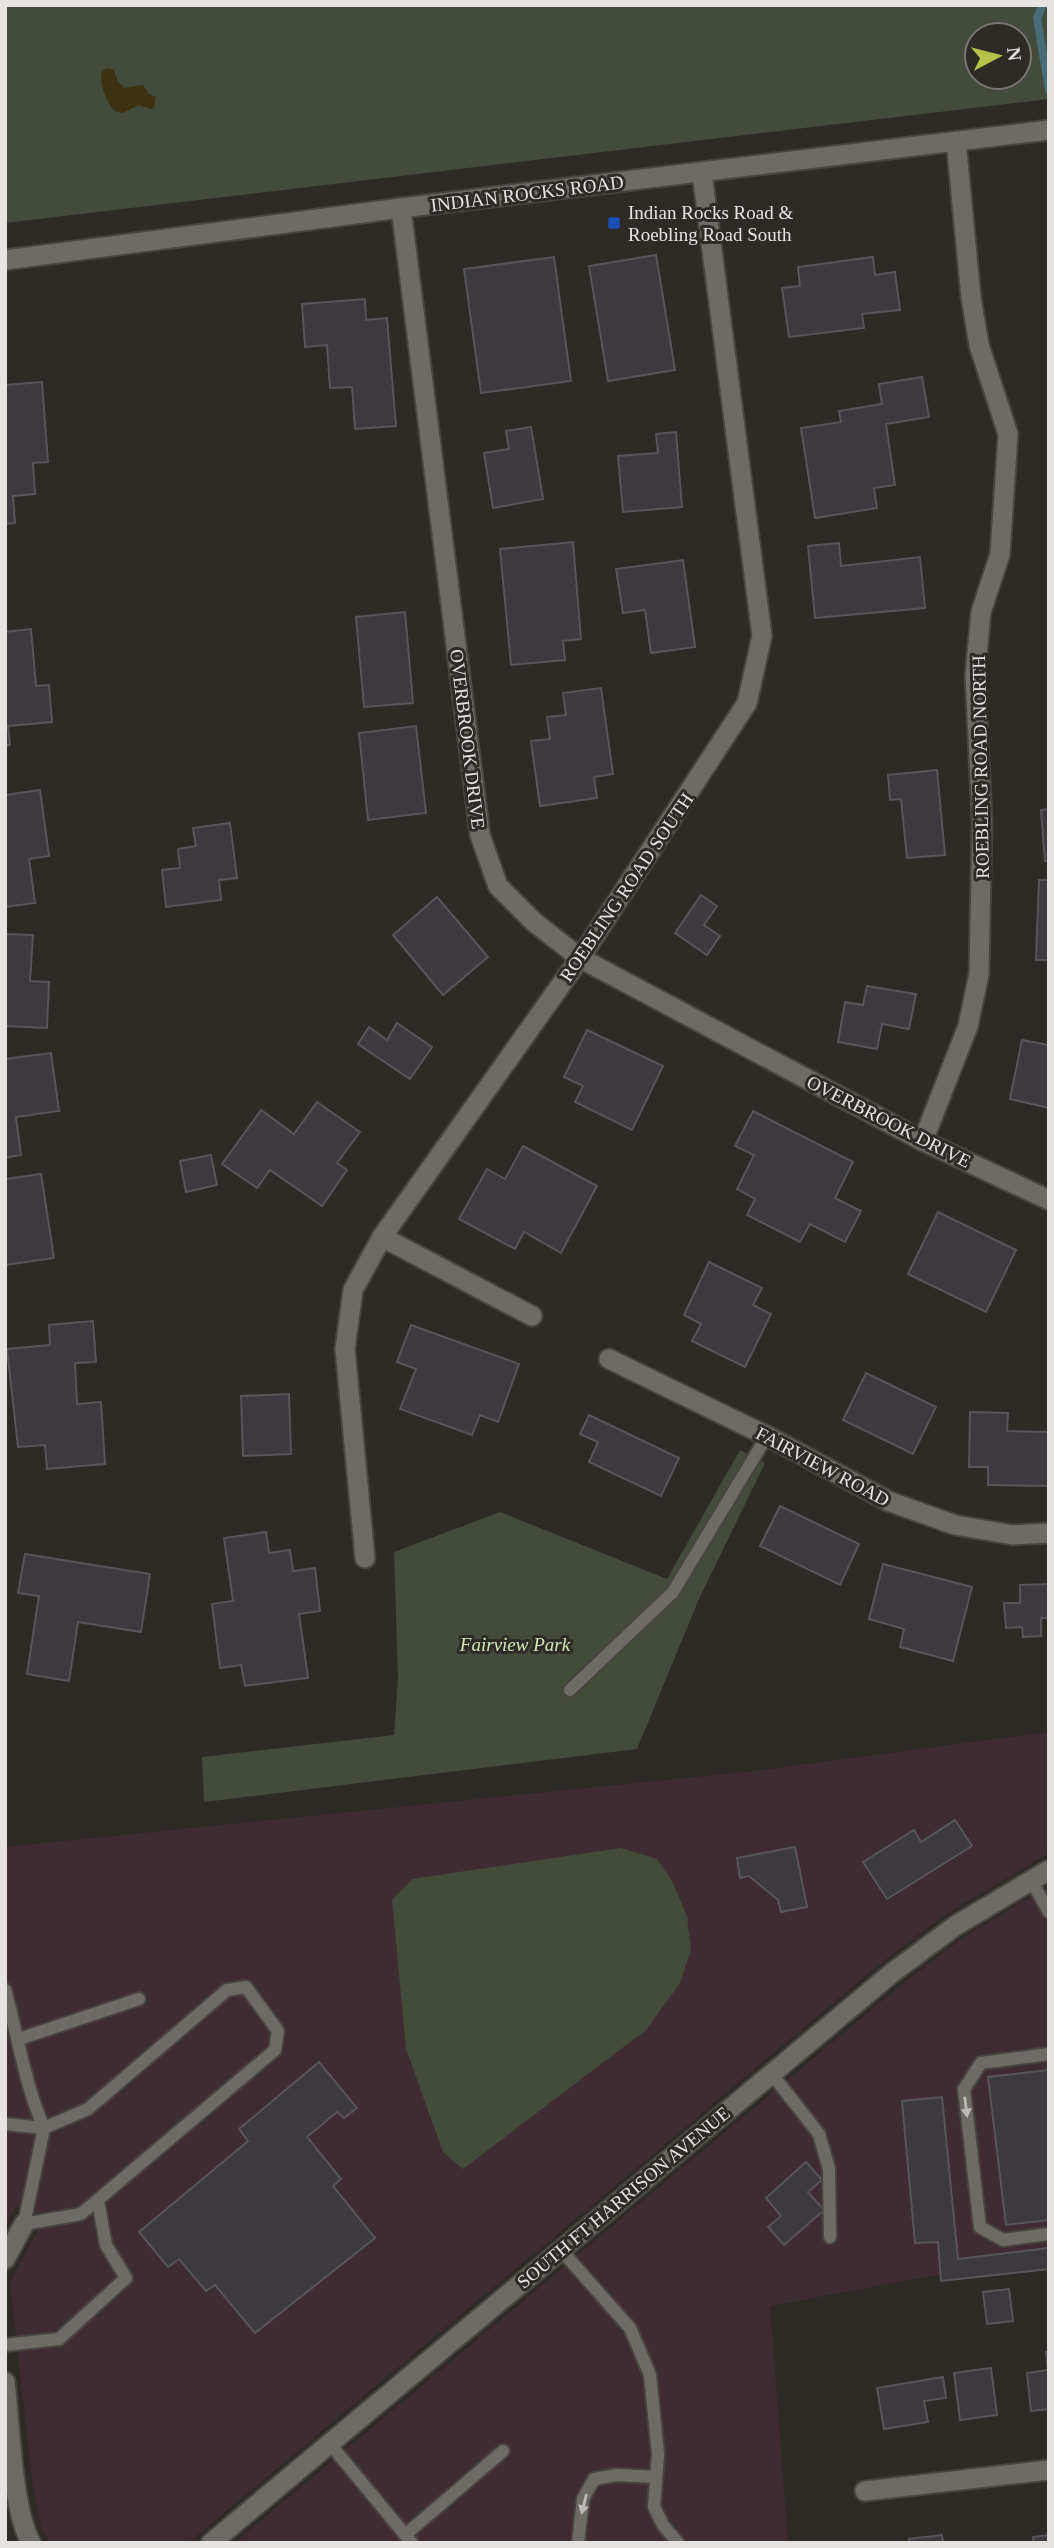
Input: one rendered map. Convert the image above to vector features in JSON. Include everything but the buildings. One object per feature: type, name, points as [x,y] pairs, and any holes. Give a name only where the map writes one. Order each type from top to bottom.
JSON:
[{"type":"street","name":"INDIAN ROCKS ROAD","points":[[5,260],[401,208],[1049,130]]},
{"type":"street","name":"ROEBLING ROAD NORTH","points":[[923,1141],[968,1026],[979,974],[982,820],[975,676],[981,612],[1000,554],[1008,434],[977,333],[971,297],[957,141]]},
{"type":"street","name":"ROEBLING ROAD SOUTH","points":[[365,1558],[345,1349],[353,1290],[382,1237],[580,958],[747,703],[762,636],[702,173]]},
{"type":"street","name":"OVERBROOK DRIVE","points":[[401,208],[480,835],[498,886],[534,922],[580,958],[923,1141],[1049,1200]]},
{"type":"street","points":[[382,1237],[532,1316]]},
{"type":"street","name":"FAIRVIEW ROAD","points":[[608,1359],[767,1436],[888,1501],[956,1525],[1013,1535],[1049,1533]]},
{"type":"street","name":"SOUTH FT HARRISON AVENUE","points":[[211,2543],[892,1973],[955,1926],[1049,1870]]},
{"type":"street","points":[[5,2259],[24,2224]]},
{"type":"street","points":[[5,2382],[17,2492],[31,2543]]},
{"type":"street","points":[[865,2491],[1049,2470]]},
{"type":"lane","points":[[570,1690],[673,1592],[767,1436]]},
{"type":"lane","points":[[1031,1880],[1049,1912]]},
{"type":"lane","points":[[5,1990],[32,2101],[44,2128],[24,2224],[81,2214],[275,2050],[278,2031],[246,1987],[228,1990],[88,2109],[44,2128],[5,2124]]},
{"type":"lane","points":[[19,2039],[139,1999]]},
{"type":"lane","points":[[1049,2054],[981,2063],[964,2089],[981,2227],[1003,2240],[1049,2234]]},
{"type":"lane","points":[[771,2073],[819,2134],[829,2169],[830,2237]]},
{"type":"lane","points":[[5,2345],[59,2339],[126,2278],[106,2245],[98,2201]]},
{"type":"lane","points":[[561,2250],[630,2328],[650,2375],[658,2454],[654,2507],[663,2525],[678,2543]]},
{"type":"lane","points":[[330,2444],[409,2539],[503,2451]]},
{"type":"lane","points":[[578,2543],[583,2499],[594,2479],[617,2475],[656,2477]]},
{"type":"shaded area","points":[[1049,1732],[1049,1853],[946,1914],[881,1963],[188,2543],[49,2543],[42,2530],[33,2489],[10,2282],[45,2217],[17,2205],[5,2227],[5,1847],[755,1771]]},
{"type":"shaded area","points":[[1049,1886],[1049,2254],[770,2306],[788,2543],[234,2543],[902,1984],[964,1937]]},
{"type":"green space","points":[[5,5],[1049,5],[1049,99],[5,223]]},
{"type":"green space","name":"Fairview Park","points":[[740,1450],[765,1463],[699,1599],[637,1749],[204,1802],[202,1757],[394,1735],[398,1679],[394,1552],[500,1512],[667,1579]]},
{"type":"green space","points":[[621,1848],[657,1859],[672,1881],[687,1916],[691,1950],[680,1983],[646,2030],[463,2169],[443,2152],[406,2049],[392,1900],[412,1879]]},
{"type":"sand","points":[[106,68],[114,70],[118,82],[125,88],[143,85],[149,94],[156,97],[154,108],[139,105],[123,113],[114,111],[106,98],[102,83],[101,73]]},
{"type":"waterway","points":[[1043,5],[1037,18],[1049,90]]},
{"type":"place","name":"Indian Rocks Road & Roebling Road South","points":[[614,223]]}]
